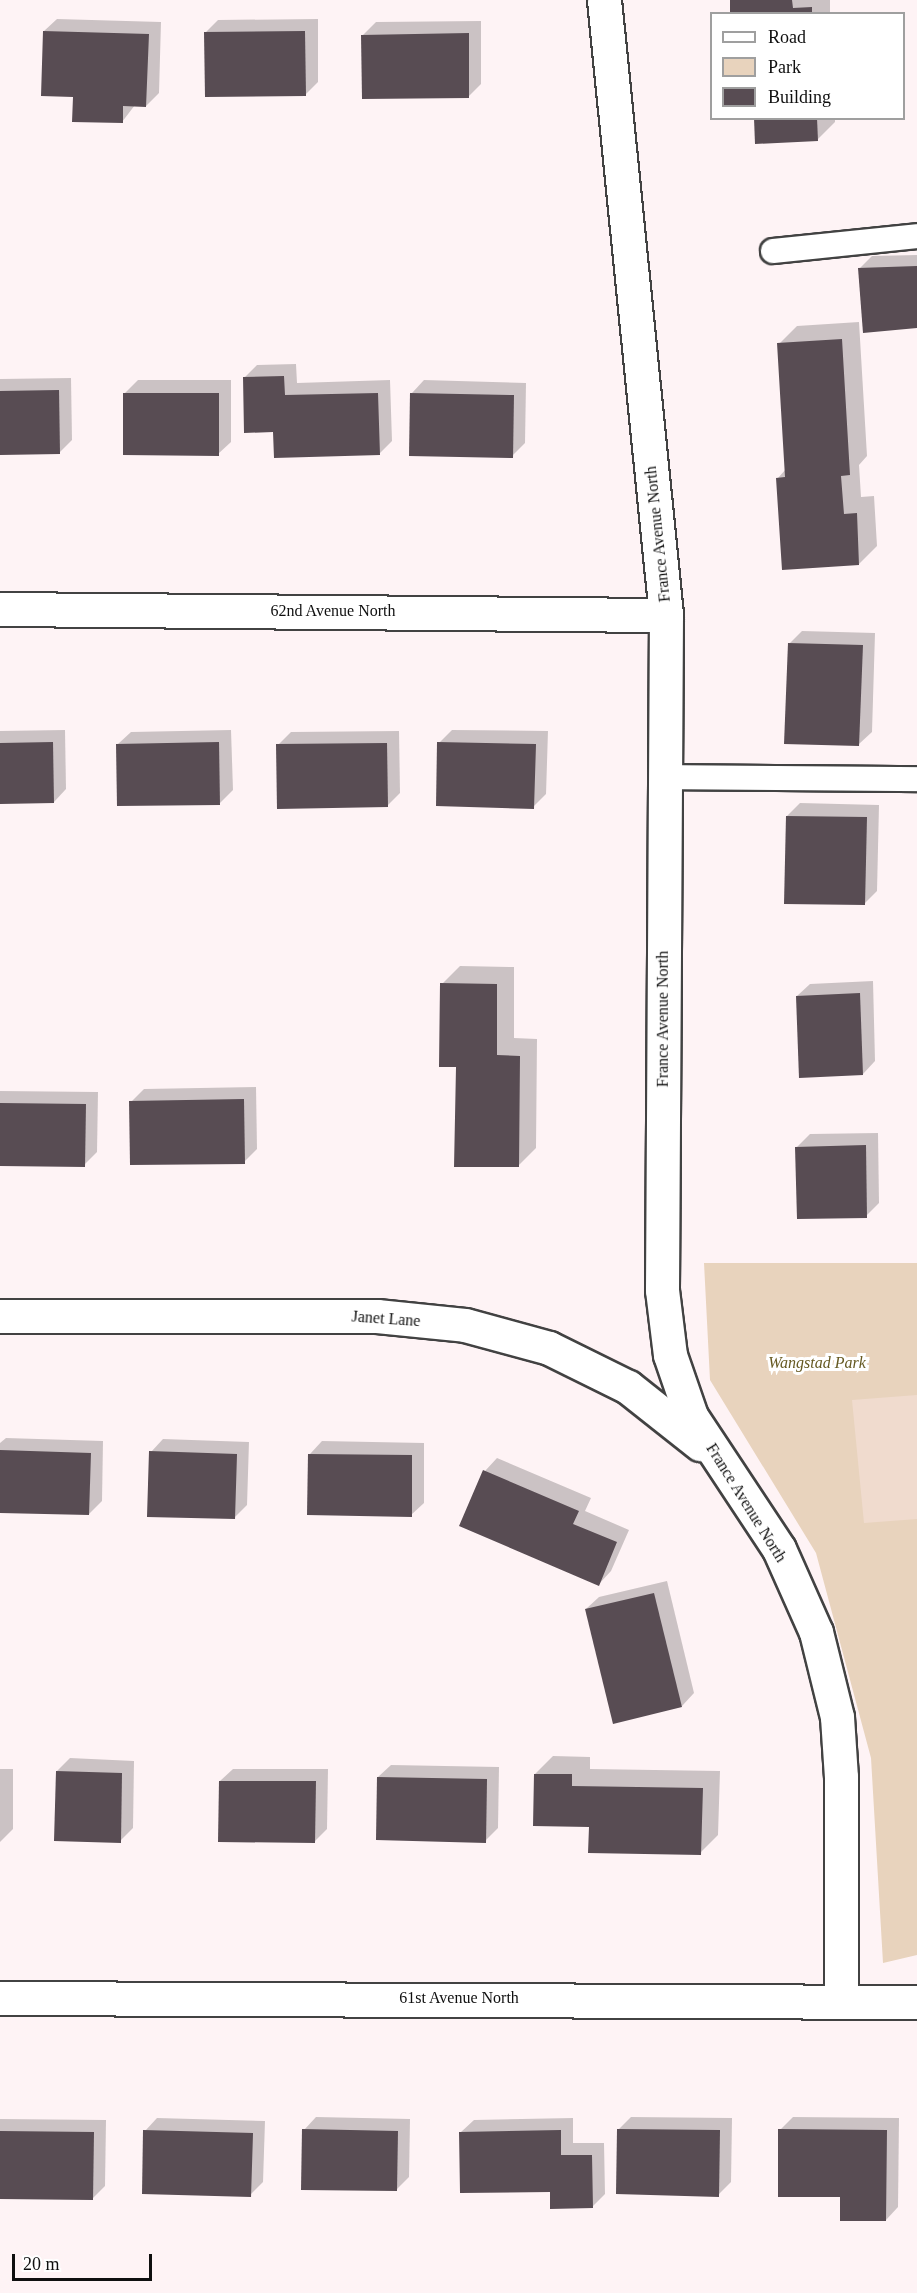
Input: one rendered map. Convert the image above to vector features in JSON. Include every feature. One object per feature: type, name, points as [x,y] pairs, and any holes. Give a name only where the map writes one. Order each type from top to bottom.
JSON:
[{"type":"street","name":"France Avenue North","points":[[604,0],[666,615],[662,1290],[670,1354],[691,1416],[779,1550],[816,1632],[837,1717],[841,2000]]},
{"type":"street","name":"62nd Avenue North","points":[[0,609],[666,615]]},
{"type":"street","name":"Janet Lane","points":[[0,1316],[377,1316],[465,1325],[549,1348],[628,1387],[682,1426],[728,1473]]},
{"type":"street","name":"61st Avenue North","points":[[0,1998],[917,2002]]},
{"type":"lane","points":[[773,251],[917,236]]},
{"type":"lane","points":[[665,777],[917,779]]},
{"type":"green space","name":"Wangstad Park","points":[[704,1263],[917,1263],[917,1955],[883,1963],[871,1758],[816,1553],[710,1380]]},
{"type":"shaded area","points":[[917,1395],[917,1519],[864,1523],[852,1400]]},
{"type":"building","points":[[730,0],[792,0],[793,8],[812,7],[812,12],[730,12]]},
{"type":"building","points":[[43,31],[149,34],[146,107],[123,106],[123,123],[72,122],[73,97],[41,96]]},
{"type":"building","points":[[305,31],[306,96],[205,97],[204,32]]},
{"type":"building","points":[[469,33],[469,98],[362,99],[361,35]]},
{"type":"building","points":[[754,120],[817,120],[818,141],[755,144]]},
{"type":"building","points":[[917,266],[917,328],[863,333],[858,268]]},
{"type":"building","points":[[842,339],[850,475],[841,476],[844,514],[857,513],[859,565],[782,570],[776,478],[785,477],[777,343]]},
{"type":"building","points":[[284,376],[285,395],[378,393],[380,455],[274,458],[273,432],[244,433],[243,377]]},
{"type":"building","points":[[59,390],[60,454],[0,455],[0,391]]},
{"type":"building","points":[[123,393],[219,393],[219,456],[123,455]]},
{"type":"building","points":[[410,393],[514,395],[513,458],[409,456]]},
{"type":"building","points":[[788,643],[863,645],[859,746],[784,744]]},
{"type":"building","points":[[53,742],[54,803],[0,804],[0,743]]},
{"type":"building","points":[[219,742],[220,805],[117,806],[116,744]]},
{"type":"building","points":[[437,742],[536,744],[534,809],[436,806]]},
{"type":"building","points":[[387,743],[388,807],[277,809],[276,744]]},
{"type":"building","points":[[786,816],[867,817],[865,905],[784,904]]},
{"type":"building","points":[[440,983],[497,984],[497,1055],[520,1056],[519,1167],[454,1167],[456,1067],[439,1067]]},
{"type":"building","points":[[860,993],[863,1075],[799,1078],[796,996]]},
{"type":"building","points":[[244,1099],[245,1164],[130,1165],[129,1101]]},
{"type":"building","points":[[0,1103],[86,1104],[85,1167],[0,1166]]},
{"type":"building","points":[[866,1145],[867,1218],[797,1219],[795,1147]]},
{"type":"building","points":[[0,1450],[91,1453],[89,1515],[0,1513]]},
{"type":"building","points":[[149,1451],[237,1454],[235,1519],[147,1517]]},
{"type":"building","points":[[308,1454],[412,1455],[412,1517],[307,1515]]},
{"type":"building","points":[[483,1470],[579,1511],[573,1524],[617,1542],[599,1586],[459,1526]]},
{"type":"building","points":[[654,1593],[682,1707],[613,1724],[585,1609]]},
{"type":"building","points":[[56,1771],[122,1773],[121,1843],[54,1841]]},
{"type":"building","points":[[534,1774],[572,1774],[572,1786],[703,1788],[701,1855],[588,1853],[589,1827],[533,1826]]},
{"type":"building","points":[[377,1777],[487,1779],[486,1843],[376,1840]]},
{"type":"building","points":[[219,1781],[316,1781],[315,1843],[218,1842]]},
{"type":"building","points":[[302,2129],[398,2131],[397,2191],[301,2190]]},
{"type":"building","points":[[617,2129],[720,2130],[719,2197],[616,2194]]},
{"type":"building","points":[[778,2129],[887,2130],[886,2221],[840,2221],[840,2197],[778,2197]]},
{"type":"building","points":[[143,2130],[253,2133],[251,2197],[142,2194]]},
{"type":"building","points":[[561,2130],[561,2155],[592,2155],[593,2208],[550,2209],[550,2192],[460,2193],[459,2132]]},
{"type":"building","points":[[0,2131],[94,2132],[93,2200],[0,2199]]}]
